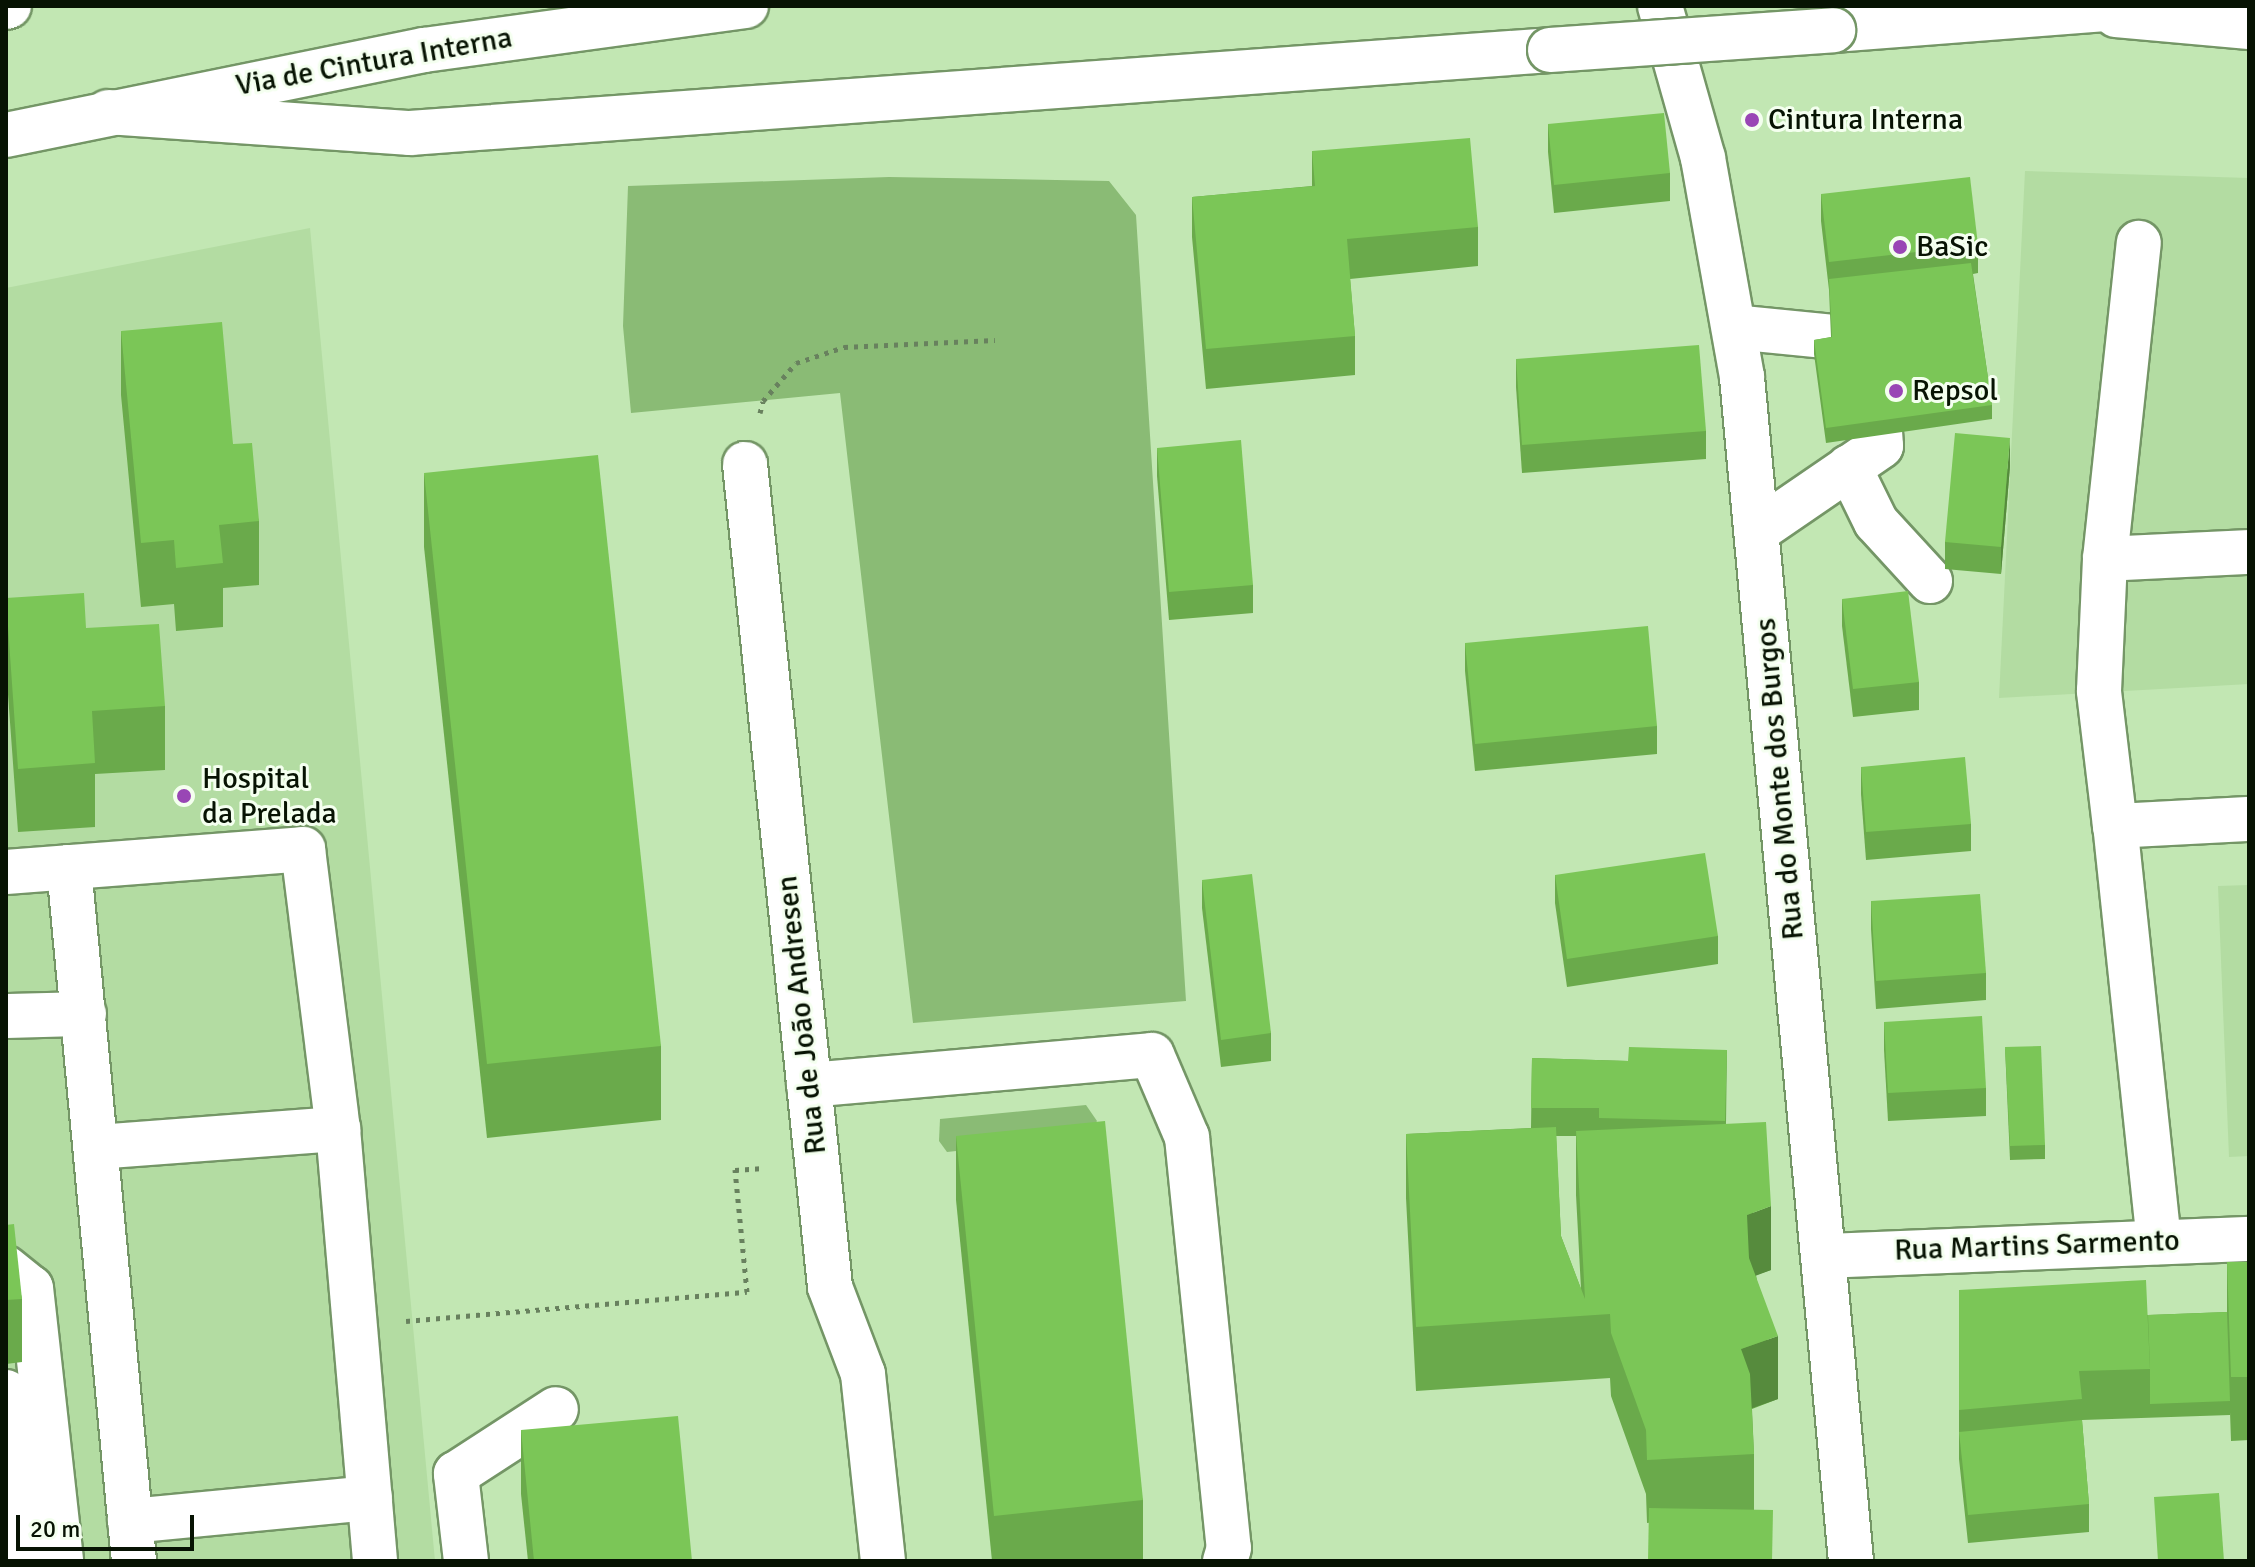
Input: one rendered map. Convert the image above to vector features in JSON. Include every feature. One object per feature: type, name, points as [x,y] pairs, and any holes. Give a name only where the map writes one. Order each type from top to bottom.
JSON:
[{"type":"main road","name":"Via de Cintura Interna","points":[[6,135],[424,50],[746,6]]},
{"type":"main road","name":"Rua do Monte dos Burgos","points":[[1660,6],[1703,158],[1734,327],[1757,531],[1851,1561]]},
{"type":"main road","points":[[108,112],[410,133],[2147,6]]},
{"type":"main road","points":[[2074,11],[2249,27]]},
{"type":"main road","points":[[2139,243],[2105,559],[2099,691],[2159,1242]]},
{"type":"main road","points":[[1734,327],[1874,341],[1881,446],[1757,531]]},
{"type":"main road","name":"Rua de João Andresen","points":[[745,464],[830,1287],[863,1374],[883,1561]]},
{"type":"main road","points":[[1849,467],[1876,522],[1930,581]]},
{"type":"main road","points":[[2105,559],[2249,552]]},
{"type":"main road","points":[[2115,826],[2249,819]]},
{"type":"main road","points":[[6,872],[303,849],[338,1129],[375,1561]]},
{"type":"main road","points":[[69,867],[132,1541],[370,1498]]},
{"type":"main road","points":[[6,1016],[84,1014]]},
{"type":"main road","points":[[809,1085],[1152,1055],[1187,1137],[1229,1548],[1225,1561]]},
{"type":"main road","points":[[97,1147],[338,1129]]},
{"type":"main road","name":"Rua Martins Sarmento","points":[[1825,1256],[2249,1239]]},
{"type":"main road","points":[[6,1268],[31,1288],[61,1561]]},
{"type":"main road","points":[[6,1392],[21,1561]]},
{"type":"main road","points":[[466,1561],[456,1474],[556,1409]]},
{"type":"path","points":[[745,464],[763,401],[796,363],[844,347],[995,340]]},
{"type":"path","points":[[357,1324],[747,1292],[735,1170],[817,1164]]},
{"type":"shaded area","points":[[2025,171],[2249,178],[2249,684],[1999,698]]},
{"type":"shaded area","points":[[889,177],[1109,181],[1136,215],[1186,1001],[913,1023],[840,393],[631,413],[623,326],[628,186]]},
{"type":"shaded area","name":"Hospital da Prelada","points":[[310,228],[435,1561],[6,1561],[6,288]]},
{"type":"shaded area","points":[[2249,885],[2249,1156],[2229,1157],[2218,886]]},
{"type":"shaded area","points":[[1086,1105],[1097,1121],[1086,1137],[947,1152],[939,1141],[940,1119]]},
{"type":"building","points":[[1664,113],[1670,173],[1554,185],[1548,124]]},
{"type":"building","points":[[1470,138],[1478,227],[1347,239],[1355,336],[1206,349],[1192,197],[1315,186],[1312,151]]},
{"type":"building","points":[[1970,177],[1978,245],[1829,262],[1821,194]]},
{"type":"building","points":[[1971,263],[1992,405],[1826,428],[1814,340],[1832,337],[1829,279]]},
{"type":"building","points":[[222,322],[233,444],[252,443],[259,521],[219,525],[223,563],[176,568],[174,540],[141,543],[121,331]]},
{"type":"building","points":[[1699,345],[1706,431],[1522,445],[1516,359]]},
{"type":"building","points":[[1955,433],[2010,438],[2001,547],[1945,542]]},
{"type":"building","points":[[1241,440],[1253,585],[1169,592],[1157,448]]},
{"type":"building","points":[[598,455],[661,1046],[487,1064],[424,473]]},
{"type":"building","points":[[1908,591],[1919,682],[1853,689],[1842,599]]},
{"type":"building","points":[[84,593],[86,628],[159,624],[165,706],[92,711],[95,763],[18,769],[6,598]]},
{"type":"building","points":[[1648,626],[1657,726],[1475,744],[1465,643]]},
{"type":"building","points":[[1965,757],[1971,824],[1866,832],[1861,767]]},
{"type":"building","points":[[1705,853],[1718,936],[1567,959],[1555,875]]},
{"type":"building","points":[[1252,874],[1271,1033],[1221,1040],[1202,880]]},
{"type":"building","points":[[1980,894],[1986,973],[1876,981],[1871,901]]},
{"type":"building","points":[[1982,1016],[1986,1088],[1888,1093],[1884,1022]]},
{"type":"building","points":[[2041,1046],[2045,1145],[2010,1146],[2005,1047]]},
{"type":"building","points":[[1629,1047],[1727,1050],[1725,1121],[1599,1118],[1599,1108],[1531,1108],[1532,1058],[1628,1061]]},
{"type":"building","points":[[1105,1121],[1143,1500],[994,1516],[956,1136]]},
{"type":"building","points":[[1766,1122],[1771,1206],[1747,1215],[1749,1258],[1778,1336],[1741,1349],[1750,1374],[1754,1454],[1647,1460],[1646,1430],[1611,1333],[1610,1314],[1416,1327],[1406,1134],[1556,1127],[1561,1236],[1585,1299],[1576,1131]]},
{"type":"building","points":[[14,1224],[22,1299],[6,1300],[6,1225]]},
{"type":"building","points":[[2227,1262],[2249,1262],[2249,1377],[2231,1377]]},
{"type":"building","points":[[2146,1280],[2150,1369],[2079,1371],[2082,1399],[1959,1410],[1959,1290]]},
{"type":"building","points":[[2227,1312],[2230,1401],[2150,1404],[2148,1315]]},
{"type":"building","points":[[678,1416],[692,1561],[534,1561],[521,1430]]},
{"type":"building","points":[[2082,1420],[2089,1504],[1968,1515],[1959,1432]]},
{"type":"building","points":[[2219,1493],[2224,1561],[2158,1561],[2154,1497]]},
{"type":"building","points":[[1649,1508],[1773,1510],[1772,1561],[1648,1561]]},
{"type":"place","name":"Cintura Interna","points":[[1752,120]]},
{"type":"place","name":"BaSic","points":[[1900,247]]},
{"type":"place","name":"Repsol","points":[[1896,391]]},
{"type":"place","name":"Hospital da Prelada","points":[[184,796]]}]
